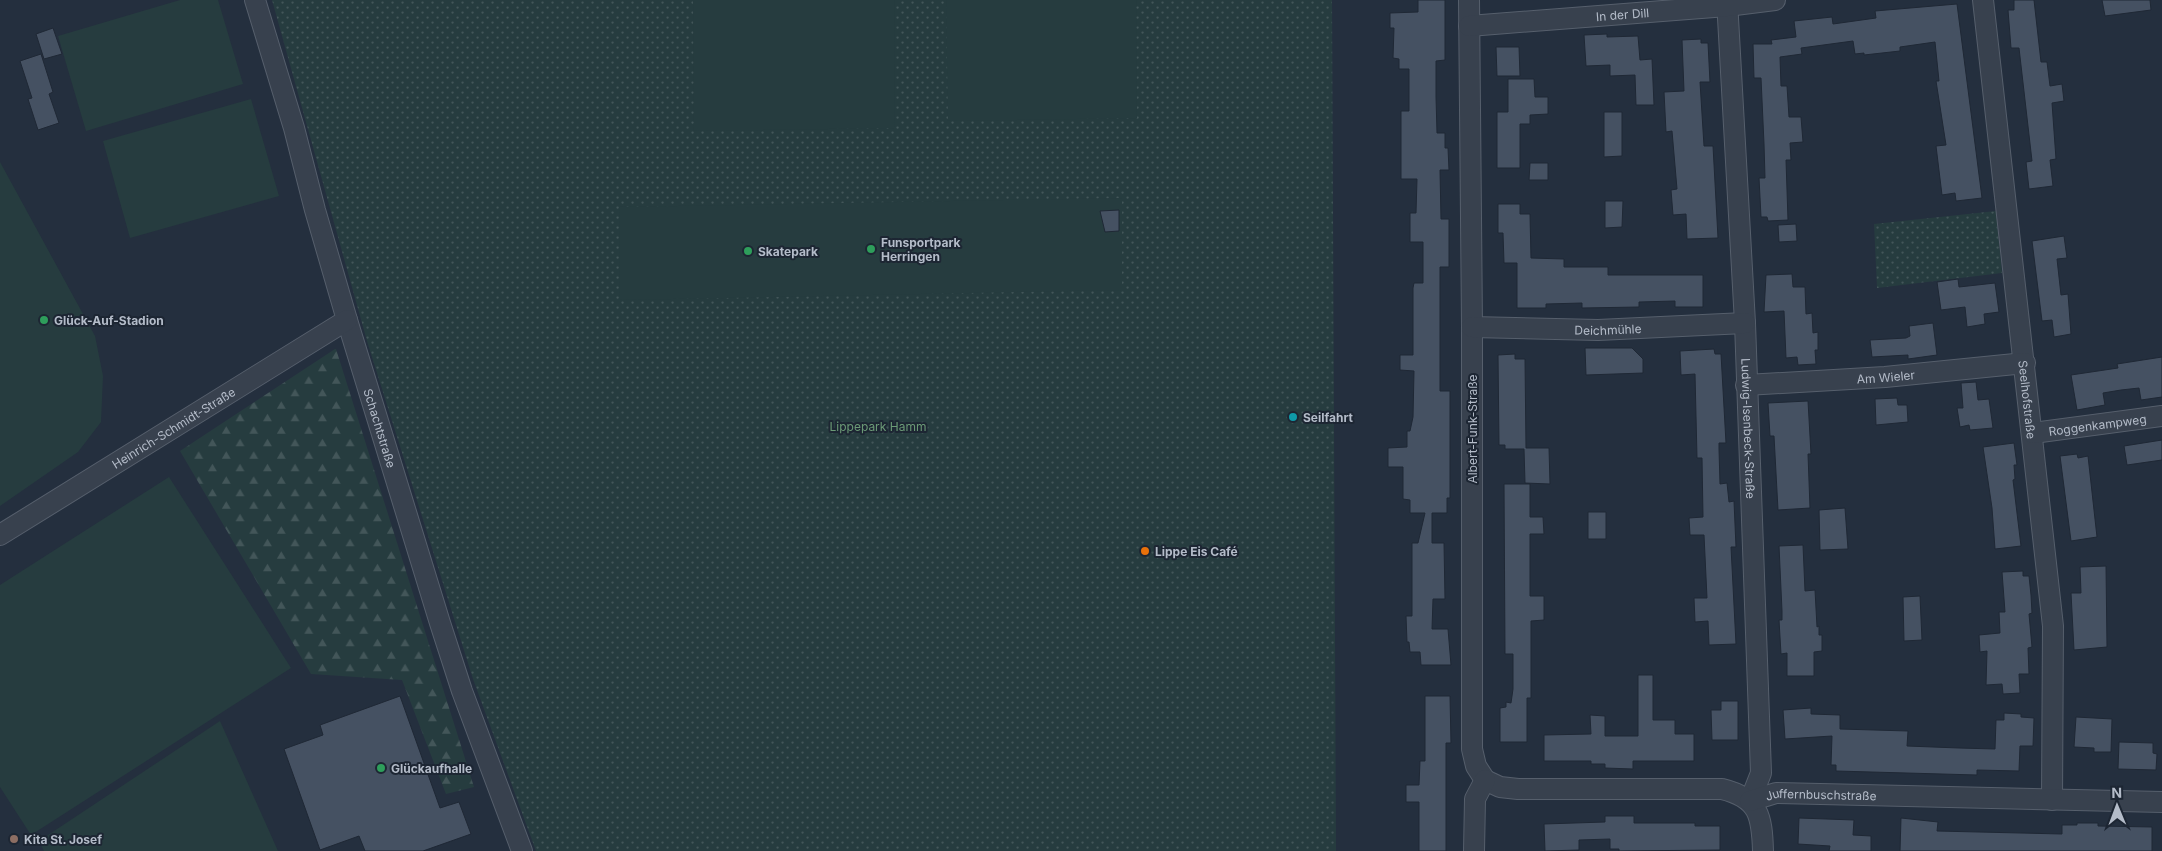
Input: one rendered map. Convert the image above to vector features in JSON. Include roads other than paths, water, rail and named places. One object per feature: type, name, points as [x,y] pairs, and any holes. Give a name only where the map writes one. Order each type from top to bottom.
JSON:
[{"type":"street","name":"Schachtstraße","points":[[255,0],[294,128],[315,210],[347,320],[462,691],[522,851]]},
{"type":"street","name":"Albert-Funk-Straße","points":[[1469,0],[1472,327],[1472,749],[1476,766],[1485,780]]},
{"type":"street","name":"In der Dill","points":[[1469,26],[1775,0]]},
{"type":"street","name":"Seelhofstraße","points":[[1983,0],[2054,626],[2052,800]]},
{"type":"street","name":"Ludwig-Isenbeck-Straße","points":[[1727,3],[1745,323],[1761,773],[1750,800]]},
{"type":"street","name":"Heinrich-Schmidt-Straße","points":[[0,535],[347,320]]},
{"type":"street","name":"Deichmühle","points":[[1472,327],[1598,330],[1745,323]]},
{"type":"street","name":"Am Wieler","points":[[1746,385],[1885,377],[2025,363]]},
{"type":"street","name":"Roggenkampweg","points":[[2033,433],[2162,416]]},
{"type":"street","name":"Juffernbuschstraße","points":[[1485,780],[1500,787],[1518,789],[1722,789],[1739,794],[1750,800],[1776,793],[2162,802]]},
{"type":"street","points":[[1474,851],[1475,799],[1485,780]]},
{"type":"street","points":[[1750,800],[1759,814],[1762,827],[1763,851]]},
{"type":"place","name":"Funsportpark Herringen","points":[[871,249]]},
{"type":"place","name":"Skatepark","points":[[748,251]]},
{"type":"place","name":"Glück-Auf-Stadion","points":[[44,320]]},
{"type":"place","name":"Seilfahrt","points":[[1293,417]]},
{"type":"place","name":"Lippe Eis Café","points":[[1145,551]]},
{"type":"place","name":"Glückaufhalle","points":[[381,768]]},
{"type":"place","name":"Kita St. Josef","points":[[14,839]]},
{"type":"park label","name":"Lippepark Hamm","points":[[878,426]]}]
